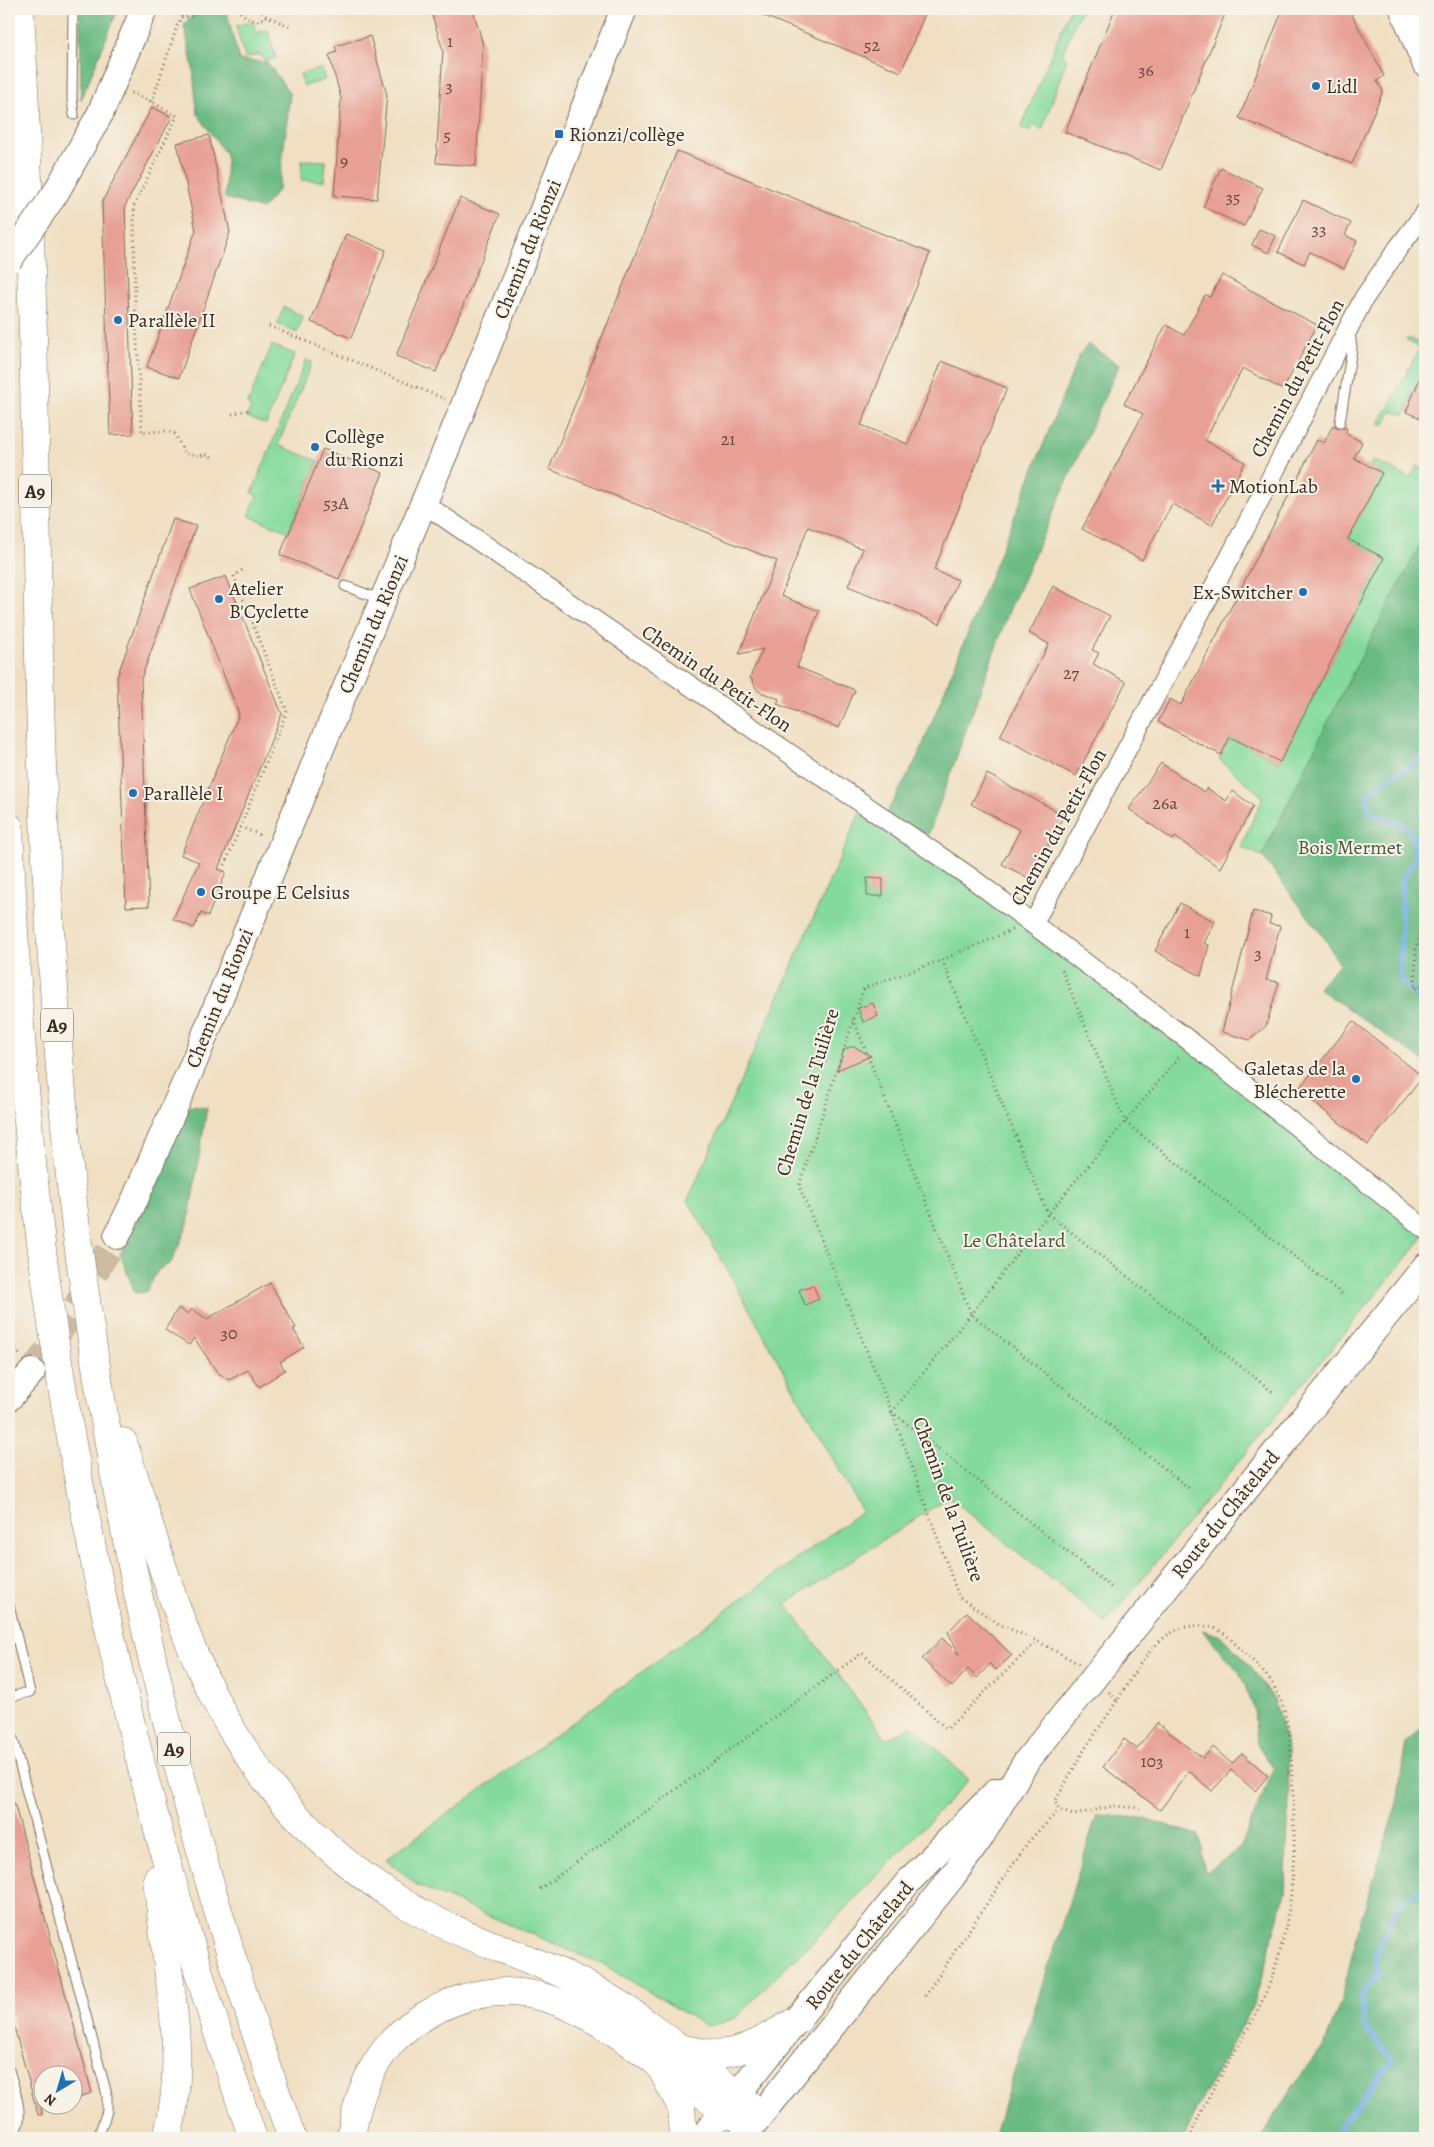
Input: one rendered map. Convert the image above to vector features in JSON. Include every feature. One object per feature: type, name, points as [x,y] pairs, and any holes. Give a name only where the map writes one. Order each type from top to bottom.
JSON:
[{"type":"highway","name":"A9","points":[[20,9],[33,336],[38,651],[46,863],[66,1131],[78,1240],[93,1350],[131,1563],[176,1755],[209,1880],[240,1983],[292,2138]]},
{"type":"highway","name":"A9","points":[[9,827],[17,974],[29,1126],[42,1245],[57,1355],[96,1570],[146,1785],[174,1890],[253,2138]]},
{"type":"highway","points":[[93,1350],[168,1582],[188,1635],[231,1728],[254,1764],[310,1831],[354,1869],[403,1903],[427,1917],[476,1940],[581,1982],[628,2011],[668,2056],[681,2106],[683,2138]]},
{"type":"highway","points":[[146,1785],[177,2038],[176,2090],[167,2138]]},
{"type":"highway","points":[[351,2138],[354,2120],[364,2088],[375,2064],[390,2043],[403,2031],[431,2012],[447,2004],[471,1996],[498,1993],[532,1995],[566,2005],[668,2056],[730,2102],[751,2128]]},
{"type":"highway","points":[[668,2056],[732,2052],[744,2048],[798,2020]]},
{"type":"main road","points":[[9,260],[55,194],[87,115],[144,9]]},
{"type":"main road","name":"Chemin du Rionzi","points":[[116,1236],[136,1199],[194,1062],[624,9]]},
{"type":"main road","points":[[1403,9],[1425,63]]},
{"type":"main road","name":"Route du Châtelard","points":[[702,2138],[909,1881],[959,1828],[1026,1762],[1425,1267]]},
{"type":"main road","points":[[9,1398],[28,1366]]},
{"type":"main road","name":"Route du Châtelard","points":[[751,2128],[947,1884],[978,1841],[1026,1762]]},
{"type":"street","name":"Chemin du Petit-Flon","points":[[423,503],[970,878],[1033,924],[1225,566],[1364,298],[1399,246],[1425,213]]},
{"type":"street","points":[[1033,924],[1191,1042],[1425,1228]]},
{"type":"lane","points":[[73,9],[72,99],[87,115]]},
{"type":"lane","points":[[1340,422],[1352,348],[1349,328]]},
{"type":"lane","points":[[345,586],[382,600]]},
{"type":"lane","points":[[9,1605],[30,1692],[9,1697]]},
{"type":"lane","points":[[9,1724],[108,2095],[107,2111],[98,2138]]},
{"type":"lane","points":[[9,2070],[19,2107],[19,2123],[13,2132],[9,2134]]},
{"type":"path","points":[[152,102],[185,9]]},
{"type":"path","points":[[181,17],[193,16],[199,9]]},
{"type":"path","points":[[236,9],[248,19],[259,21],[266,16]]},
{"type":"path","points":[[258,9],[266,16],[289,26]]},
{"type":"path","points":[[132,94],[152,102],[177,116],[134,206],[135,305],[142,432],[166,431],[175,434],[185,454],[200,456],[206,454],[214,458]]},
{"type":"path","points":[[268,326],[450,401]]},
{"type":"path","points":[[232,414],[247,410],[249,406]]},
{"type":"path","points":[[225,865],[287,711],[234,576],[246,568]]},
{"type":"path","points":[[240,827],[266,837]]},
{"type":"path","points":[[1425,910],[1416,949],[1415,987],[1425,996]]},
{"type":"path","name":"Chemin de la Tuilière","points":[[1013,930],[942,960],[864,988],[852,1018],[799,1186],[892,1412],[959,1597],[999,1624],[1036,1641],[1082,1666],[1117,1701]]},
{"type":"path","points":[[942,960],[1048,1214],[1273,1392]]},
{"type":"path","points":[[1061,969],[1125,1122],[1342,1294]]},
{"type":"path","points":[[1415,987],[1425,984]]},
{"type":"path","points":[[852,1018],[971,1314],[1190,1489]]},
{"type":"path","name":"Chemin de la Tuilière","points":[[892,1412],[1048,1214],[1191,1042]]},
{"type":"path","points":[[9,1342],[28,1366]]},
{"type":"path","points":[[892,1412],[1111,1587]]},
{"type":"path","points":[[1140,1808],[1113,1806],[1073,1815],[1059,1810],[1055,1802],[1081,1755],[1139,1664],[1156,1645],[1174,1631],[1190,1624],[1213,1627],[1221,1632],[1260,1669],[1274,1687],[1287,1726],[1291,1759],[1295,1857],[1294,1884],[1282,1944],[1273,1973],[1253,2020],[1216,2083],[1190,2138]]},
{"type":"path","points":[[540,1889],[862,1653],[947,1729],[1036,1641]]},
{"type":"path","points":[[925,1996],[1028,1842],[1059,1810]]},
{"type":"green space","points":[[80,9],[118,9],[81,100]]},
{"type":"green space","points":[[197,9],[226,9],[239,60],[268,63],[290,94],[279,189],[262,209],[225,198],[226,155],[197,113],[193,68],[184,25]]},
{"type":"green space","points":[[1070,9],[1081,9],[1062,55],[1067,59],[1042,130],[1033,125],[1030,132],[1021,128]]},
{"type":"green space","points":[[253,21],[257,33],[268,30],[276,58],[264,62],[261,54],[245,58],[236,26]]},
{"type":"green space","points":[[322,68],[325,80],[304,86],[300,74]]},
{"type":"green space","points":[[302,160],[326,161],[324,181],[301,180]]},
{"type":"green space","points":[[284,307],[303,316],[297,333],[277,324]]},
{"type":"green space","points":[[1410,338],[1425,346],[1425,375],[1422,374],[1404,415],[1392,411],[1385,424],[1381,426],[1379,424],[1420,348],[1406,340]]},
{"type":"green space","points":[[1088,344],[1119,365],[1009,611],[924,847],[883,819],[917,759],[1079,356]]},
{"type":"green space","points":[[272,345],[295,354],[266,424],[247,417],[251,407],[247,405]]},
{"type":"green space","points":[[306,360],[312,362],[278,445],[318,461],[289,532],[249,516],[257,496],[252,493]]},
{"type":"green space","points":[[1373,460],[1410,478],[1417,466],[1425,470],[1425,538],[1262,856],[1241,847],[1263,797],[1219,759],[1230,737],[1280,762],[1384,558],[1348,539],[1382,473],[1369,467]]},
{"type":"green space","name":"Bois Mermet","points":[[1425,536],[1425,877],[1418,920],[1425,975],[1425,1062],[1318,988],[1339,964],[1326,940],[1262,856],[1343,691]]},
{"type":"green space","name":"Le Châtelard","points":[[863,806],[970,877],[1425,1235],[1106,1623],[949,1497],[786,1604],[886,1739],[913,1726],[969,1780],[820,1935],[782,1970],[737,2017],[706,2026],[606,1966],[417,1885],[386,1859],[862,1511],[688,1200]]},
{"type":"green space","points":[[189,1106],[207,1108],[188,1224],[171,1263],[158,1270],[146,1292],[135,1293],[120,1254],[163,1166]]},
{"type":"green space","points":[[1202,1630],[1221,1636],[1250,1666],[1274,1699],[1288,1750],[1289,1804],[1285,1893],[1254,2004],[1196,2110],[1184,2138],[993,2138],[1097,1815],[1141,1818],[1199,1835],[1205,1873],[1240,1848],[1274,1769],[1257,1744],[1254,1709],[1240,1673]]},
{"type":"green space","points":[[1425,1726],[1425,2138],[1261,2138],[1293,2086],[1325,2044],[1340,2004],[1360,1923],[1397,1803],[1406,1741]]},
{"type":"building","points":[[430,9],[473,9],[483,45],[476,166],[436,163],[443,50]]},
{"type":"building","points":[[747,9],[927,9],[901,72]]},
{"type":"building","points":[[1115,9],[1227,9],[1161,170],[1065,132]]},
{"type":"building","name":"Lidl","points":[[1283,9],[1345,9],[1350,11],[1384,76],[1377,81],[1383,91],[1352,164],[1239,118]]},
{"type":"building","points":[[370,36],[387,95],[377,199],[334,196],[341,98],[329,55],[337,52],[335,46]]},
{"type":"building","name":"Parallèle II","points":[[152,107],[172,117],[125,206],[133,434],[110,435],[102,202]]},
{"type":"building","points":[[209,135],[230,232],[179,378],[147,367],[196,230],[177,143]]},
{"type":"building","points":[[677,151],[930,253],[861,425],[908,444],[942,361],[1007,388],[934,570],[958,580],[940,624],[848,586],[863,549],[808,527],[781,596],[819,611],[797,667],[855,690],[839,728],[777,704],[779,699],[758,691],[750,677],[763,649],[739,654],[777,561],[549,469]]},
{"type":"building","points":[[1221,168],[1263,188],[1244,226],[1203,207]]},
{"type":"building","points":[[460,198],[500,214],[436,372],[396,356]]},
{"type":"building","points":[[1303,200],[1351,223],[1345,235],[1357,241],[1344,269],[1310,252],[1304,264],[1278,252]]},
{"type":"building","points":[[1259,229],[1276,236],[1268,253],[1252,245]]},
{"type":"building","points":[[346,234],[386,250],[351,338],[311,322]]},
{"type":"building","points":[[1222,275],[1317,325],[1283,390],[1243,368],[1205,440],[1245,462],[1212,525],[1172,504],[1142,560],[1082,529],[1143,414],[1124,404],[1166,325],[1184,335],[1205,295],[1210,297]]},
{"type":"building","points":[[1425,366],[1425,420],[1406,412]]},
{"type":"building","name":"Ex-Switcher","points":[[1333,425],[1339,428],[1347,428],[1345,433],[1362,442],[1354,458],[1382,473],[1348,539],[1384,558],[1280,762],[1230,737],[1221,755],[1158,722],[1170,699],[1181,705],[1317,440],[1324,443]]},
{"type":"building","points":[[323,449],[383,473],[339,579],[280,555]]},
{"type":"building","name":"Parallèle I","points":[[173,519],[196,526],[141,679],[149,906],[126,907],[117,677]]},
{"type":"building","points":[[226,576],[282,714],[218,869],[226,872],[208,916],[201,913],[194,928],[173,919],[199,862],[181,855],[239,714],[190,589]]},
{"type":"building","points":[[1053,586],[1110,616],[1092,650],[1099,653],[1093,664],[1126,682],[1076,776],[1000,736],[1049,644],[1029,633]]},
{"type":"building","points":[[1161,763],[1204,792],[1207,788],[1226,801],[1233,791],[1253,806],[1220,868],[1175,837],[1173,840],[1129,809]]},
{"type":"building","points":[[987,774],[1064,815],[1030,879],[1002,864],[1020,830],[971,804]]},
{"type":"building","points":[[867,878],[883,879],[883,896],[867,896]]},
{"type":"building","points":[[1180,903],[1215,922],[1204,943],[1209,945],[1201,976],[1155,951]]},
{"type":"building","points":[[1253,911],[1271,916],[1269,924],[1280,926],[1266,980],[1279,982],[1266,1026],[1250,1040],[1222,1032]]},
{"type":"building","points":[[873,1003],[878,1016],[863,1022],[858,1008]]},
{"type":"building","points":[[1353,1021],[1423,1077],[1368,1145],[1298,1090]]},
{"type":"building","points":[[855,1047],[871,1056],[837,1070],[844,1050]]},
{"type":"building","points":[[270,1283],[296,1328],[293,1329],[304,1347],[280,1362],[285,1370],[259,1387],[248,1370],[229,1380],[217,1372],[194,1338],[189,1345],[165,1330],[178,1308],[188,1314],[192,1309],[207,1319]]},
{"type":"building","points":[[813,1285],[819,1299],[805,1305],[799,1290]]},
{"type":"building","points":[[967,1612],[1012,1655],[996,1670],[990,1664],[977,1678],[968,1669],[952,1687],[922,1659],[942,1638],[960,1656],[948,1632]]},
{"type":"building","points":[[1157,1723],[1203,1758],[1213,1747],[1232,1764],[1242,1753],[1268,1776],[1255,1791],[1231,1770],[1212,1791],[1189,1771],[1160,1810],[1103,1767],[1124,1739],[1137,1749]]},
{"type":"building","points":[[9,1802],[14,1802],[92,2093],[82,2096],[82,2064],[32,2064],[32,2093],[9,2008]]},
{"type":"waterway","points":[[1425,755],[1373,789],[1368,796],[1367,807],[1373,814],[1404,825],[1414,837],[1416,857],[1402,880],[1400,980],[1425,1005]]},
{"type":"waterway","points":[[1331,2138],[1393,2059],[1365,2028],[1362,1993],[1378,1976],[1375,1957],[1397,1907],[1425,1885]]},
{"type":"tunnel","points":[[32,1372],[65,1324],[117,1236]]},
{"type":"place","name":"Lidl","points":[[1316,86]]},
{"type":"place","name":"Rionzi/collège","points":[[559,134]]},
{"type":"place","name":"Parallèle II","points":[[118,320]]},
{"type":"place","name":"Collège du Rionzi","points":[[315,447]]},
{"type":"place","name":"MotionLab","points":[[1218,486]]},
{"type":"place","name":"Ex-Switcher","points":[[1303,592]]},
{"type":"place","name":"Atelier B'Cyclette","points":[[219,599]]},
{"type":"place","name":"Parallèle I","points":[[133,793]]},
{"type":"place","name":"Groupe E Celsius","points":[[201,892]]},
{"type":"place","name":"Galetas de la Blécherette","points":[[1356,1079]]}]
